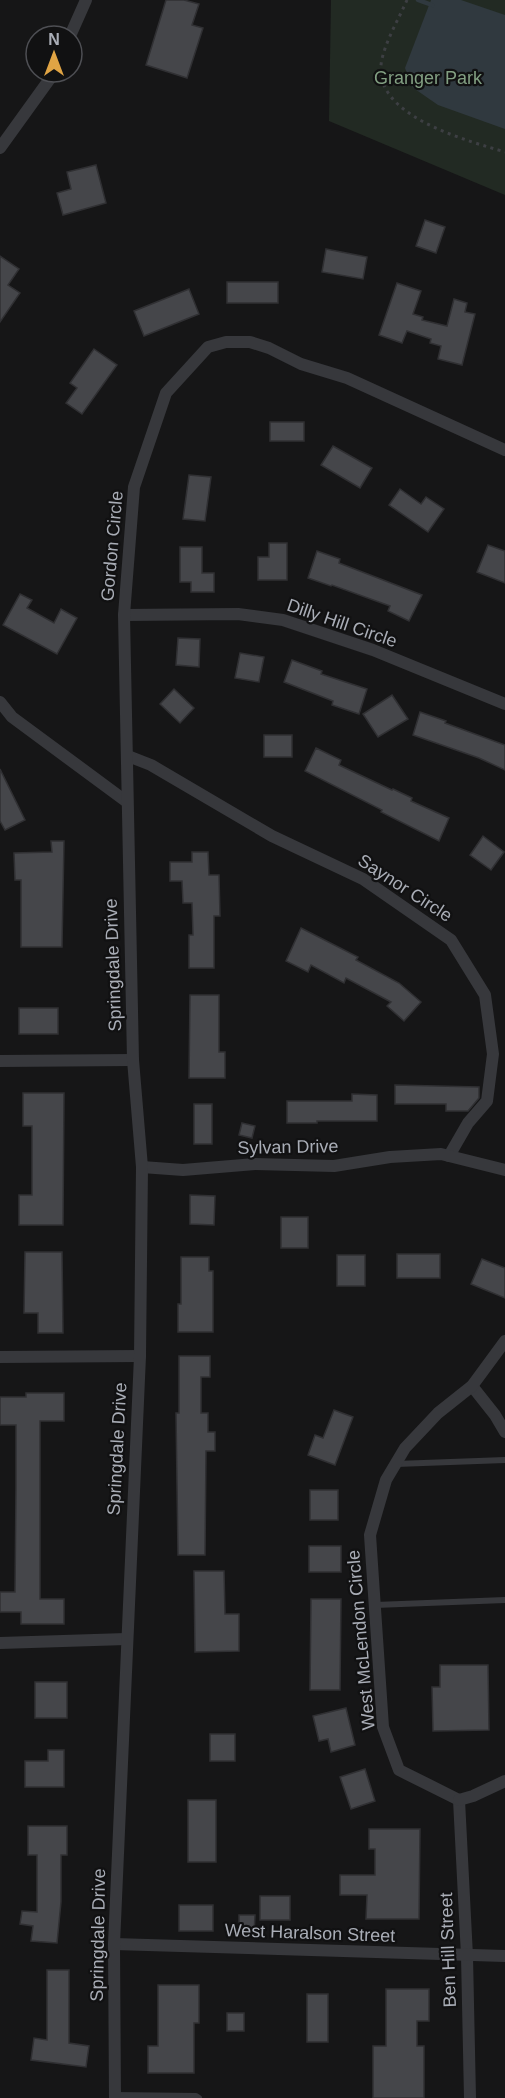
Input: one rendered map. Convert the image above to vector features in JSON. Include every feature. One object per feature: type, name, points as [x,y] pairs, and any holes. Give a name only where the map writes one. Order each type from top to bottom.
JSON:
[{"type":"street","points":[[75,24],[86,0]]},
{"type":"street","points":[[0,148],[46,84]]},
{"type":"street","name":"Gordon Circle","points":[[127,802],[124,615],[134,487],[166,393],[208,347],[226,342],[250,342],[269,348],[301,364],[347,378],[505,450]]},
{"type":"street","name":"Dilly Hill Circle","points":[[124,615],[238,614],[283,620],[373,650],[505,704]]},
{"type":"street","points":[[0,702],[12,717],[127,802]]},
{"type":"street","name":"Saynor Circle","points":[[128,756],[151,765],[273,836],[363,879],[451,940],[484,995],[494,1054],[487,1101],[468,1123],[448,1156]]},
{"type":"street","name":"Springdale Drive","points":[[115,2097],[114,1944],[140,1356],[142,1167],[134,1060],[127,802]]},
{"type":"street","points":[[0,1061],[134,1060]]},
{"type":"street","name":"Sylvan Drive","points":[[142,1167],[183,1170],[255,1164],[334,1166],[390,1157],[441,1154],[490,1164],[505,1170]]},
{"type":"street","name":"West McLendon Circle","points":[[459,1800],[399,1770],[383,1727],[370,1535],[386,1480],[405,1448],[438,1413],[472,1386],[505,1341]]},
{"type":"street","points":[[0,1357],[140,1356]]},
{"type":"street","points":[[472,1386],[505,1432]]},
{"type":"street","points":[[0,1643],[126,1639]]},
{"type":"street","points":[[459,1800],[473,1796],[505,1780]]},
{"type":"street","name":"Ben Hill Street","points":[[459,1800],[467,1956],[470,2098]]},
{"type":"street","name":"West Haralson Street","points":[[114,1944],[505,1956]]},
{"type":"lane","points":[[395,1464],[505,1460]]},
{"type":"lane","points":[[375,1605],[505,1600]]},
{"type":"lane","points":[[115,2097],[196,2096],[199,2098]]},
{"type":"path","points":[[407,0],[383,56],[381,74],[387,93],[398,106],[417,118],[471,141],[505,152]]},
{"type":"green space","name":"Granger Park","points":[[331,0],[505,0],[505,195],[329,121]]},
{"type":"shaded area","points":[[431,0],[461,0],[505,15],[505,129],[438,105],[412,87],[405,68]]},
{"type":"building","points":[[166,0],[184,0],[199,4],[192,25],[203,28],[187,78],[146,65]]},
{"type":"building","points":[[96,165],[106,203],[63,215],[57,193],[71,189],[67,172]]},
{"type":"building","points":[[425,220],[445,227],[436,253],[416,246]]},
{"type":"building","points":[[326,249],[367,257],[363,279],[322,272]]},
{"type":"building","points":[[0,256],[19,269],[8,285],[20,293],[0,322]]},
{"type":"building","points":[[227,282],[278,282],[278,303],[227,303]]},
{"type":"building","points":[[397,283],[421,291],[413,314],[423,317],[422,320],[447,326],[454,299],[467,303],[465,312],[475,314],[462,365],[438,359],[441,346],[430,343],[431,339],[407,331],[402,343],[379,335]]},
{"type":"building","points":[[189,289],[199,314],[144,336],[134,311]]},
{"type":"building","points":[[94,349],[117,365],[82,414],[66,403],[77,388],[70,383]]},
{"type":"building","points":[[270,422],[304,422],[304,441],[270,441]]},
{"type":"building","points":[[333,446],[372,468],[360,488],[321,465]]},
{"type":"building","points":[[189,475],[211,477],[205,521],[183,519]]},
{"type":"building","points":[[400,489],[421,504],[426,497],[444,509],[428,532],[389,505]]},
{"type":"building","points":[[269,543],[287,543],[287,580],[258,580],[258,557],[269,557]]},
{"type":"building","points":[[488,545],[505,551],[505,583],[477,572]]},
{"type":"building","points":[[180,547],[202,547],[202,573],[214,573],[214,592],[191,592],[191,582],[180,582]]},
{"type":"building","points":[[317,551],[340,559],[339,563],[422,595],[409,621],[388,611],[390,606],[308,578]]},
{"type":"building","points":[[20,594],[32,600],[27,608],[54,623],[61,609],[77,618],[57,654],[3,625]]},
{"type":"building","points":[[178,638],[200,639],[199,667],[176,665]]},
{"type":"building","points":[[240,653],[264,657],[259,682],[235,678]]},
{"type":"building","points":[[292,660],[322,671],[321,674],[367,689],[359,714],[332,705],[333,701],[284,682]]},
{"type":"building","points":[[174,689],[194,708],[180,723],[160,704]]},
{"type":"building","points":[[392,695],[408,719],[378,737],[363,714]]},
{"type":"building","points":[[420,712],[505,745],[505,770],[479,758],[413,735]]},
{"type":"building","points":[[264,735],[292,735],[292,757],[264,757]]},
{"type":"building","points":[[316,748],[341,760],[339,765],[412,798],[411,801],[449,818],[439,841],[305,771]]},
{"type":"building","points":[[0,769],[25,820],[5,830],[0,821]]},
{"type":"building","points":[[483,836],[504,852],[491,870],[470,855]]},
{"type":"building","points":[[51,841],[64,841],[62,947],[21,947],[21,880],[15,880],[14,853],[52,852]]},
{"type":"building","points":[[192,852],[208,852],[209,875],[219,875],[220,916],[214,916],[214,968],[189,968],[189,935],[193,935],[192,903],[183,903],[182,881],[170,881],[170,862],[192,862]]},
{"type":"building","points":[[301,928],[358,957],[356,960],[399,983],[421,1002],[404,1021],[387,1006],[391,1002],[346,978],[344,983],[311,965],[308,972],[286,961]]},
{"type":"building","points":[[190,995],[219,995],[219,1052],[225,1052],[225,1078],[189,1078]]},
{"type":"building","points":[[19,1008],[58,1008],[58,1034],[19,1034]]},
{"type":"building","points":[[395,1085],[479,1087],[479,1098],[468,1111],[446,1111],[446,1104],[395,1104]]},
{"type":"building","points":[[23,1093],[64,1093],[63,1225],[19,1225],[19,1195],[32,1195],[32,1126],[23,1126]]},
{"type":"building","points":[[352,1094],[377,1095],[377,1121],[287,1123],[287,1101],[352,1101]]},
{"type":"building","points":[[194,1104],[212,1104],[212,1144],[194,1144]]},
{"type":"building","points":[[242,1123],[255,1126],[252,1138],[239,1135]]},
{"type":"building","points":[[190,1195],[215,1196],[214,1225],[190,1224]]},
{"type":"building","points":[[281,1217],[308,1217],[308,1248],[281,1248]]},
{"type":"building","points":[[25,1252],[62,1252],[63,1333],[38,1333],[38,1313],[24,1313]]},
{"type":"building","points":[[397,1254],[440,1254],[440,1278],[397,1278]]},
{"type":"building","points":[[337,1255],[365,1255],[365,1286],[337,1286]]},
{"type":"building","points":[[181,1257],[209,1257],[209,1271],[213,1271],[213,1332],[178,1332],[178,1304],[181,1304]]},
{"type":"building","points":[[482,1259],[505,1268],[505,1298],[471,1284]]},
{"type":"building","points":[[179,1356],[210,1356],[210,1377],[201,1377],[201,1413],[208,1413],[208,1432],[215,1432],[215,1451],[206,1451],[205,1555],[178,1555],[176,1413],[179,1413]]},
{"type":"building","points":[[26,1393],[64,1393],[64,1421],[40,1421],[40,1599],[64,1599],[64,1624],[21,1624],[21,1612],[0,1612],[0,1592],[15,1592],[16,1425],[0,1425],[0,1397],[26,1397]]},
{"type":"building","points":[[334,1410],[353,1417],[335,1465],[308,1455],[315,1435],[323,1438]]},
{"type":"building","points":[[310,1490],[338,1490],[338,1520],[310,1520]]},
{"type":"building","points":[[309,1546],[341,1546],[341,1572],[309,1572]]},
{"type":"building","points":[[194,1571],[224,1571],[225,1614],[239,1614],[239,1651],[195,1652]]},
{"type":"building","points":[[311,1599],[341,1599],[340,1690],[310,1690]]},
{"type":"building","points":[[440,1665],[488,1665],[489,1730],[433,1731],[432,1687],[440,1687]]},
{"type":"building","points":[[35,1682],[67,1682],[67,1718],[35,1718]]},
{"type":"building","points":[[346,1708],[355,1745],[331,1752],[328,1739],[319,1741],[313,1716]]},
{"type":"building","points":[[210,1734],[235,1734],[235,1761],[210,1761]]},
{"type":"building","points":[[48,1750],[64,1750],[64,1787],[25,1787],[25,1761],[48,1761]]},
{"type":"building","points":[[365,1769],[375,1801],[351,1809],[340,1777]]},
{"type":"building","points":[[188,1800],[216,1800],[216,1862],[188,1862]]},
{"type":"building","points":[[28,1826],[67,1826],[67,1855],[61,1855],[61,1902],[57,1943],[31,1941],[33,1926],[20,1924],[22,1911],[37,1912],[37,1855],[28,1855]]},
{"type":"building","points":[[369,1829],[420,1829],[419,1919],[366,1919],[367,1895],[340,1895],[340,1875],[375,1875],[375,1849],[369,1849]]},
{"type":"building","points":[[260,1896],[290,1896],[290,1920],[260,1920]]},
{"type":"building","points":[[179,1905],[213,1905],[213,1931],[179,1931]]},
{"type":"building","points":[[239,1915],[255,1915],[254,1935],[239,1935]]},
{"type":"building","points":[[47,1970],[69,1970],[69,2043],[89,2046],[86,2067],[31,2060],[34,2038],[47,2040]]},
{"type":"building","points":[[158,1985],[199,1985],[199,2023],[194,2023],[194,2073],[148,2073],[148,2046],[158,2046]]},
{"type":"building","points":[[386,1989],[429,1989],[429,2021],[417,2021],[417,2046],[424,2046],[424,2098],[373,2098],[373,2046],[386,2046]]},
{"type":"building","points":[[307,1994],[328,1994],[328,2042],[307,2042]]},
{"type":"building","points":[[227,2013],[244,2013],[244,2031],[227,2031]]},
{"type":"waterway","points":[[418,0],[432,5]]}]
